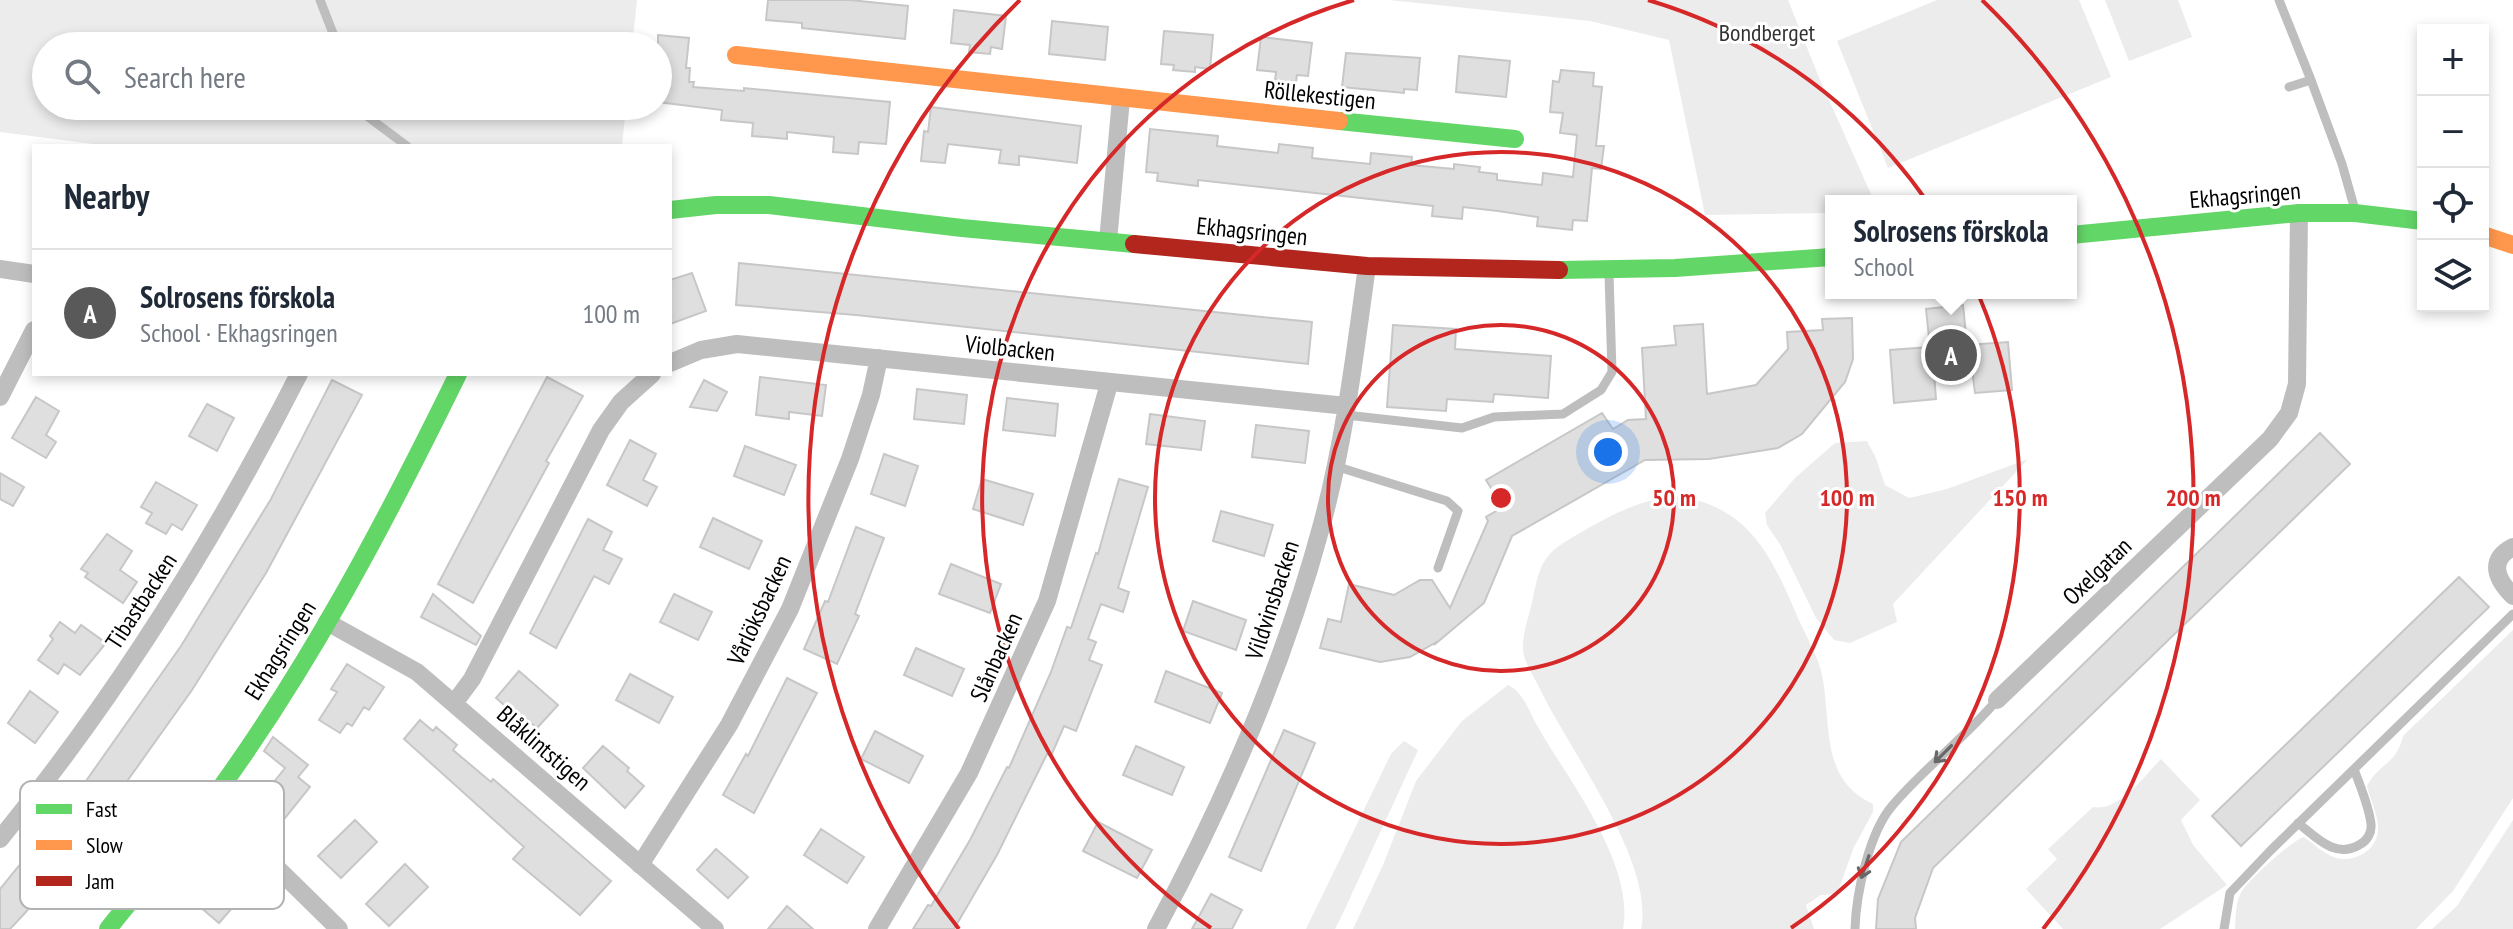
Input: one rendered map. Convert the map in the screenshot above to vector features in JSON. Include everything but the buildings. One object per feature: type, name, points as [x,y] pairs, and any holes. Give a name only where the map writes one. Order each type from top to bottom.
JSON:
[{"type":"street","name":"Röllekestigen","points":[[736,55],[1121,99],[1515,139]]},
{"type":"street","points":[[1108,241],[1121,99]]},
{"type":"street","name":"Ekhagsringen","points":[[672,210],[716,205],[769,205],[962,228],[1367,266],[1675,268],[1825,257]]},
{"type":"street","name":"Ekhagsringen","points":[[2077,234],[2299,213],[2355,213],[2417,220]]},
{"type":"street","name":"Oxelgatan","points":[[1997,700],[2270,439],[2289,413],[2297,384],[2299,213]]},
{"type":"street","points":[[2489,237],[2513,245]]},
{"type":"street","name":"Vildvinsbacken","points":[[1156,929],[1193,860],[1261,708],[1295,613],[1323,523],[1347,410],[1367,266]]},
{"type":"street","points":[[0,269],[32,274]]},
{"type":"street","points":[[0,397],[32,334]]},
{"type":"street","name":"Violbacken","points":[[672,362],[701,350],[737,344],[1109,384],[1239,394],[1347,410]]},
{"type":"street","name":"Vårlöksbacken","points":[[640,865],[729,725],[790,609],[850,459],[871,395],[879,358]]},
{"type":"street","name":"Tibastbacken","points":[[44,781],[94,716],[168,607],[238,493],[298,376]]},
{"type":"street","points":[[455,702],[472,679],[601,430],[621,402],[650,376]]},
{"type":"street","name":"Ekhagsringen","points":[[225,781],[327,622],[395,503],[455,379]]},
{"type":"street","name":"Slånbacken","points":[[877,929],[969,773],[1047,601],[1109,384]]},
{"type":"street","points":[[2513,547],[2499,558],[2496,565],[2497,576],[2513,596]]},
{"type":"street","name":"Blåklintstigen","points":[[327,622],[417,672],[455,702],[715,929]]},
{"type":"street","name":"Tibastbacken","points":[[0,839],[20,813]]},
{"type":"street","points":[[284,875],[339,929]]},
{"type":"street","name":"Ekhagsringen","points":[[108,929],[124,909]]},
{"type":"lane","points":[[320,0],[333,32]]},
{"type":"lane","points":[[2279,0],[2342,164],[2355,213]]},
{"type":"lane","points":[[2289,87],[2311,80]]},
{"type":"lane","points":[[372,120],[404,144]]},
{"type":"lane","points":[[1347,410],[1462,428],[1494,417],[1563,414],[1601,390],[1612,372],[1609,269]]},
{"type":"lane","points":[[1335,466],[1447,501],[1458,511],[1438,568]]},
{"type":"lane","points":[[2224,929],[2230,893],[2513,614]]},
{"type":"lane","points":[[1855,929],[1855,901],[1862,871],[1889,808],[1997,700]]},
{"type":"lane","points":[[2298,823],[2330,848],[2357,847],[2365,842],[2371,826],[2354,769]]},
{"type":"green space","points":[[0,0],[637,0],[634,32],[32,32],[32,120],[625,120],[622,144],[93,144],[0,132]]},
{"type":"green space","name":"Bondberget","points":[[1389,0],[1788,0],[1871,195],[1825,195],[1825,213],[1705,215],[1669,40],[1590,21]]},
{"type":"green space","points":[[1937,0],[2079,0],[2111,77],[1888,168],[1837,41]]},
{"type":"green space","points":[[2105,0],[2178,0],[2192,37],[2129,61]]},
{"type":"green space","points":[[1867,441],[1885,485],[1909,498],[1947,489],[2028,459],[1893,604],[1897,622],[1850,643],[1834,640],[1816,618],[1781,546],[1767,525],[1765,513],[1795,478],[1835,443]]},
{"type":"green space","points":[[1675,496],[1722,510],[1740,522],[1767,555],[1820,668],[1836,765],[1856,793],[1873,804],[1873,812],[1854,847],[1837,894],[1821,895],[1806,905],[1814,929],[1641,929],[1642,902],[1623,841],[1525,657],[1524,634],[1546,558],[1568,540],[1614,514]]},
{"type":"green space","points":[[2513,630],[2513,798],[2453,891],[2416,929],[2235,929],[2242,891],[2271,861],[2298,840],[2304,837],[2327,854],[2343,859],[2357,857],[2374,844],[2378,825],[2367,786],[2372,778],[2397,752],[2403,736]]},
{"type":"green space","points":[[1508,685],[1526,704],[1610,852],[1624,904],[1623,929],[1353,929],[1383,865],[1416,781],[1462,721]]},
{"type":"green space","points":[[1404,741],[1418,750],[1335,929],[1306,929],[1391,754]]},
{"type":"green space","points":[[2161,759],[2200,800],[2181,820],[2193,845],[2227,885],[2160,929],[2063,929],[2026,889],[2057,859],[2048,849],[2093,807],[2103,807],[2121,798]]},
{"type":"green space","points":[[2513,820],[2513,929],[2432,929],[2457,906]]},
{"type":"traffic: fast","points":[[1339,121],[1515,139]]},
{"type":"traffic: fast","points":[[672,210],[716,205],[769,205],[1134,244]]},
{"type":"traffic: fast","points":[[2077,234],[2299,213],[2355,213],[2417,220]]},
{"type":"traffic: fast","points":[[1559,270],[1675,268],[1825,257]]},
{"type":"traffic: fast","points":[[225,781],[281,699],[344,593],[457,376]]},
{"type":"traffic: fast","points":[[108,929],[124,909]]},
{"type":"traffic: slow","points":[[736,55],[1339,121]]},
{"type":"traffic: slow","points":[[2489,237],[2513,245]]},
{"type":"traffic: jam","points":[[1134,244],[1367,266],[1559,270]]},
{"type":"place","name":"Solrosens förskola","points":[[1951,355]]}]
